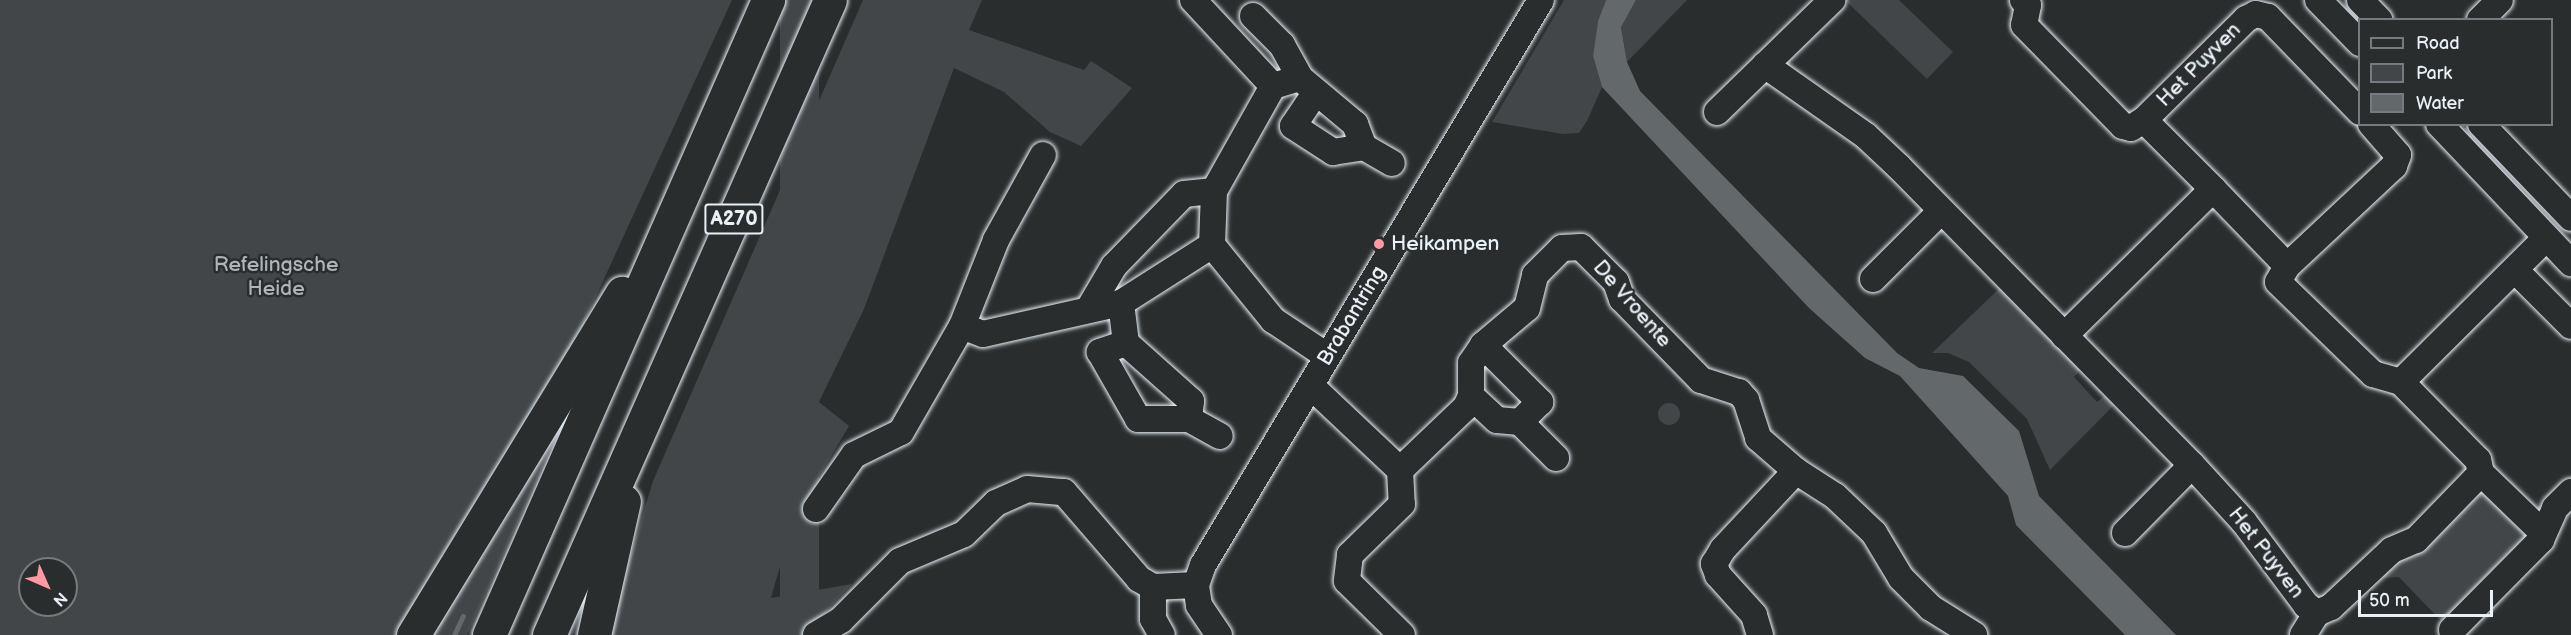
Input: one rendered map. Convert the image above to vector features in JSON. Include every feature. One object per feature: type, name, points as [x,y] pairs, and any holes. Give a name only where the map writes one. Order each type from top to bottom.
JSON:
[{"type":"highway","name":"A270","points":[[489,635],[768,0]]},
{"type":"highway","name":"A270","points":[[549,635],[830,0]]},
{"type":"highway","name":"A270","points":[[413,635],[682,198]]},
{"type":"highway","name":"A270","points":[[594,635],[638,438]]},
{"type":"street","points":[[1193,0],[1273,86],[1308,85]]},
{"type":"street","name":"Brabantring","points":[[1196,585],[1203,565],[1541,0]]},
{"type":"street","points":[[1718,112],[1832,0]]},
{"type":"street","points":[[2318,0],[2358,41]]},
{"type":"street","points":[[2360,0],[2377,18]]},
{"type":"street","points":[[2482,18],[2500,0]]},
{"type":"street","name":"Het Puyven","points":[[2028,2],[2024,25],[2123,126],[2131,128],[2144,120],[2246,18],[2256,14],[2268,17],[2358,110]]},
{"type":"street","points":[[1253,16],[1282,45],[1308,85],[1355,124],[1364,147],[1392,163]]},
{"type":"street","name":"Het Puyven","points":[[1765,65],[1866,136],[2192,465],[2244,522],[2306,605],[2317,613]]},
{"type":"street","points":[[1308,85],[1293,126],[1333,152],[1364,147]]},
{"type":"street","points":[[1273,86],[1214,191],[1212,245],[1273,320],[1327,356]]},
{"type":"street","name":"Het Puyven","points":[[2144,120],[2287,266]]},
{"type":"street","points":[[2373,126],[2398,155],[2394,166],[2287,266],[2278,282],[2283,290],[2373,374],[2402,382],[2478,460],[2481,473],[2542,532]]},
{"type":"street","points":[[2441,126],[2571,263]]},
{"type":"street","points":[[2483,126],[2571,218]]},
{"type":"street","points":[[816,509],[854,455],[901,432],[962,326],[996,240],[1043,155]]},
{"type":"street","points":[[2064,336],[2213,189]]},
{"type":"street","points":[[1088,310],[1114,266],[1184,194],[1214,191]]},
{"type":"street","points":[[1873,279],[1941,211]]},
{"type":"street","points":[[2402,382],[2547,238]]},
{"type":"street","points":[[962,326],[983,334],[1121,303],[1212,245]]},
{"type":"street","name":"De Vroente","points":[[1471,396],[1471,363],[1483,345],[1527,308],[1535,275],[1562,248],[1581,247],[1616,282],[1622,299],[1701,380],[1739,392],[1746,400],[1758,438],[1796,471],[1834,496],[1874,532],[1901,578],[1931,608],[1974,635]]},
{"type":"street","points":[[2515,270],[2571,326]]},
{"type":"street","points":[[1121,303],[1126,343],[1191,401],[1189,419]]},
{"type":"street","points":[[1126,343],[1100,352],[1138,419],[1189,419],[1220,436]]},
{"type":"street","points":[[1483,345],[1540,402],[1520,422]]},
{"type":"street","points":[[1311,386],[1400,470],[1402,504],[1350,555],[1347,581],[1402,635]]},
{"type":"street","points":[[1400,470],[1466,407],[1471,396],[1497,420],[1520,422],[1556,458]]},
{"type":"street","points":[[2125,533],[2192,465]]},
{"type":"street","points":[[1760,635],[1754,615],[1718,575],[1714,564],[1723,549],[1796,471]]},
{"type":"street","name":"Het Puyven","points":[[2303,635],[2317,613],[2331,607],[2392,550],[2416,540],[2481,473]]},
{"type":"street","points":[[816,635],[841,620],[900,561],[964,534],[996,503],[1027,489],[1064,492],[1139,579],[1153,587],[1196,585],[1199,605],[1219,635]]},
{"type":"street","points":[[2452,630],[2541,540],[2542,532],[2555,508],[2571,492]]},
{"type":"street","points":[[1153,587],[1153,619],[1162,635]]},
{"type":"green space","name":"Refelingsche Heide","points":[[0,0],[732,0],[570,353],[400,635],[0,635]]},
{"type":"green space","points":[[780,0],[819,0],[819,635],[780,635]]},
{"type":"green space","points":[[863,0],[982,0],[969,30],[1084,70],[1091,61],[1132,88],[1081,146],[1050,132],[1004,92],[954,68],[864,309],[819,402],[849,426],[793,520],[771,598],[852,584],[803,635],[607,635],[653,481]]},
{"type":"green space","points":[[1564,0],[1606,0],[1598,21],[1593,56],[1602,87],[1587,121],[1579,133],[1563,134],[1492,122]]},
{"type":"green space","points":[[1636,0],[1687,0],[1627,62],[1621,26]]},
{"type":"green space","points":[[1845,0],[1899,0],[1953,52],[1927,79]]},
{"type":"green space","points":[[2002,286],[2083,367],[2074,377],[2097,402],[2107,394],[2117,402],[2050,470],[2027,419],[1969,362],[1948,353],[1932,353]]},
{"type":"green space","points":[[579,386],[467,635],[426,635]]},
{"type":"green space","points":[[1669,403],[1677,406],[1680,414],[1677,422],[1669,425],[1661,422],[1658,414],[1661,406]]},
{"type":"green space","points":[[2477,487],[2532,536],[2443,623],[2399,577],[2385,578],[2378,572]]},
{"type":"water","points":[[1606,0],[1636,0],[1621,27],[1627,62],[1640,91],[1897,353],[1919,368],[1963,376],[2019,431],[2039,496],[2176,635],[2125,635],[2016,525],[2008,496],[1900,376],[1865,358],[1809,308],[1602,87],[1593,56],[1598,21]]},
{"type":"waterway","points":[[454,635],[463,616]]},
{"type":"place","name":"Heikampen","points":[[1379,244]]}]
